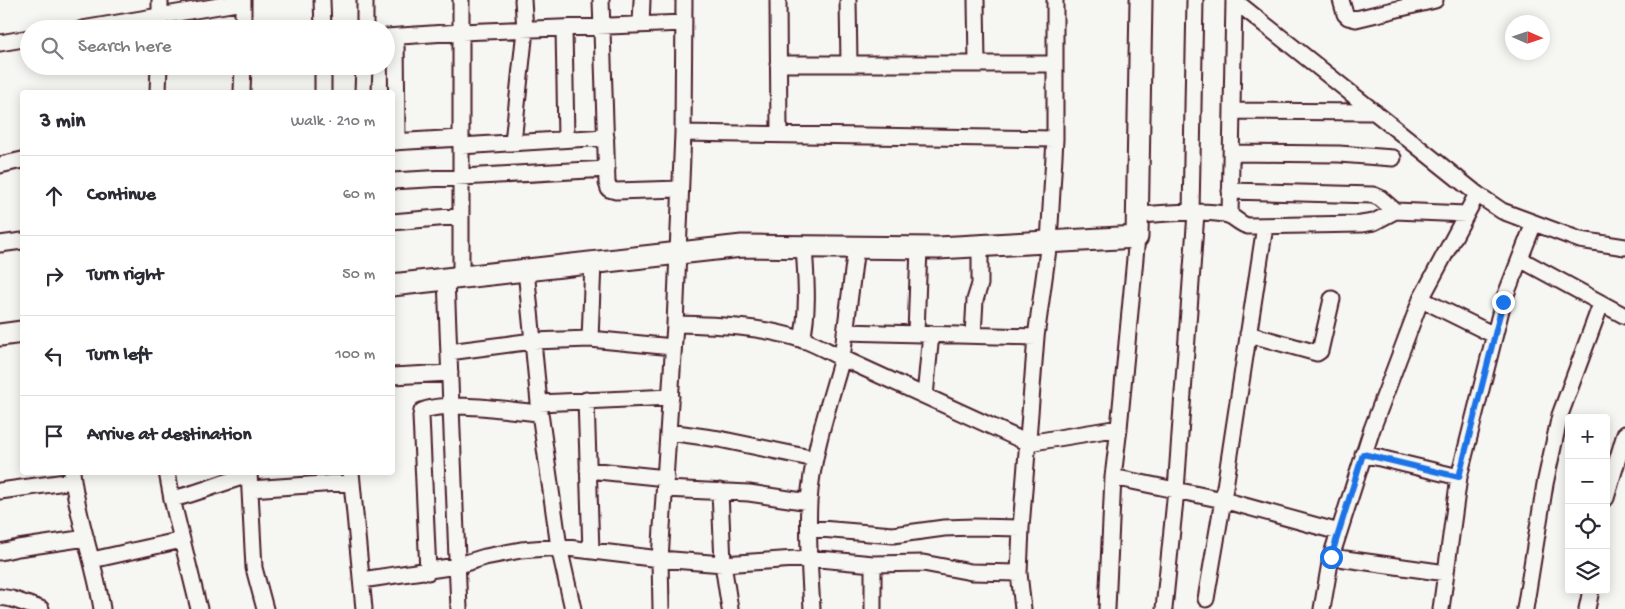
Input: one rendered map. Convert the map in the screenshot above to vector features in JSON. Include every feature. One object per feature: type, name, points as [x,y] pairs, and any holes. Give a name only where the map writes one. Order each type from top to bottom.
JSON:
[{"type":"street","points":[[160,0],[160,20]]},
{"type":"street","points":[[322,0],[323,20]]},
{"type":"street","points":[[365,0],[365,20]]},
{"type":"street","points":[[459,609],[449,352],[454,278],[461,216],[461,0]]},
{"type":"street","points":[[513,142],[524,30],[524,0]]},
{"type":"street","points":[[602,0],[607,183],[612,191],[680,190]]},
{"type":"street","points":[[641,25],[642,0]]},
{"type":"street","points":[[661,609],[660,559],[675,324],[683,133],[684,0]]},
{"type":"street","points":[[778,0],[779,134]]},
{"type":"street","points":[[848,0],[849,64]]},
{"type":"street","points":[[976,0],[977,64]]},
{"type":"street","points":[[1023,609],[1019,573],[1028,443],[1036,337],[1049,242],[1054,139],[1055,0]]},
{"type":"street","points":[[1107,609],[1113,477],[1137,237],[1141,0]]},
{"type":"street","points":[[1164,609],[1176,490],[1193,213],[1195,0]]},
{"type":"street","points":[[1230,216],[1234,0]]},
{"type":"street","points":[[1234,0],[1502,212],[1580,240],[1625,247]]},
{"type":"street","points":[[1341,0],[1345,14],[1348,18],[1352,19],[1412,3],[1435,0]]},
{"type":"street","points":[[168,20],[243,1],[243,20]]},
{"type":"street","points":[[395,37],[461,32],[684,23]]},
{"type":"street","points":[[564,28],[566,139]]},
{"type":"street","points":[[0,43],[20,40]]},
{"type":"street","points":[[778,64],[1054,64]]},
{"type":"street","points":[[158,90],[159,75]]},
{"type":"street","points":[[242,75],[242,90]]},
{"type":"street","points":[[323,75],[323,90]]},
{"type":"street","points":[[363,90],[364,75]]},
{"type":"street","points":[[392,75],[393,90]]},
{"type":"street","points":[[1232,111],[1374,112]]},
{"type":"street","points":[[683,133],[1054,139]]},
{"type":"street","points":[[395,142],[513,142],[606,137]]},
{"type":"street","points":[[1231,153],[1339,154],[1393,158]]},
{"type":"street","points":[[0,164],[20,160]]},
{"type":"street","points":[[395,181],[607,169]]},
{"type":"street","points":[[1230,191],[1373,195],[1380,198],[1395,211]]},
{"type":"street","points":[[1322,609],[1331,557],[1363,454],[1421,299],[1477,194]]},
{"type":"street","points":[[1137,215],[1193,213],[1230,216],[1241,225],[1265,226],[1361,224],[1374,222],[1395,211],[1466,214]]},
{"type":"street","points":[[395,222],[461,216]]},
{"type":"street","points":[[1441,609],[1459,477],[1503,302],[1534,223]]},
{"type":"street","points":[[1206,599],[1265,226]]},
{"type":"street","points":[[395,285],[742,246],[918,247],[1137,237]]},
{"type":"street","points":[[0,244],[20,241]]},
{"type":"street","points":[[973,335],[975,300],[980,284],[980,245]]},
{"type":"street","points":[[802,340],[808,305],[804,246]]},
{"type":"street","points":[[812,609],[809,558],[809,502],[815,459],[842,358],[856,247]]},
{"type":"street","points":[[918,247],[925,396]]},
{"type":"street","points":[[1520,258],[1625,316]]},
{"type":"street","points":[[590,339],[593,263]]},
{"type":"street","points":[[526,270],[539,408],[559,547],[573,609]]},
{"type":"street","points":[[1248,334],[1317,353],[1320,351],[1332,299]]},
{"type":"street","points":[[1421,299],[1494,335]]},
{"type":"street","points":[[1525,609],[1545,484],[1560,415],[1601,304]]},
{"type":"street","points":[[675,324],[725,325],[760,330],[802,340],[1028,443],[1119,428]]},
{"type":"street","points":[[0,334],[20,332]]},
{"type":"street","points":[[845,332],[1036,337]]},
{"type":"street","points":[[449,352],[533,341],[590,339],[673,347]]},
{"type":"street","points":[[395,376],[450,374]]},
{"type":"street","points":[[428,572],[422,411],[452,406],[539,408],[586,400],[671,397]]},
{"type":"street","points":[[586,400],[591,551]]},
{"type":"street","points":[[669,432],[719,439],[815,459]]},
{"type":"street","points":[[1610,485],[1625,434]]},
{"type":"street","points":[[1363,454],[1459,477]]},
{"type":"street","points":[[588,470],[665,484],[809,502]]},
{"type":"street","points":[[168,475],[172,499],[199,609]]},
{"type":"street","points":[[0,490],[72,476],[102,609]]},
{"type":"street","points":[[172,499],[194,494],[214,479],[352,477],[364,609]]},
{"type":"street","points":[[1113,477],[1223,500],[1339,532]]},
{"type":"street","points":[[249,479],[254,568],[265,609]]},
{"type":"street","points":[[720,491],[723,564],[730,609]]},
{"type":"street","points":[[809,528],[894,535],[944,528],[1022,528]]},
{"type":"street","points":[[0,552],[86,538]]},
{"type":"street","points":[[92,560],[182,540]]},
{"type":"street","points":[[362,580],[428,572],[521,550],[559,547],[660,559],[723,564],[809,558],[873,564],[923,563],[971,572],[1019,573]]},
{"type":"street","points":[[1331,557],[1446,573]]},
{"type":"street","points":[[873,564],[873,609]]},
{"type":"street","points":[[1587,609],[1590,594]]},
{"type":"street","points":[[0,597],[41,609]]},
{"type":"route","points":[[1331,557],[1363,454],[1459,477],[1503,302]]}]
